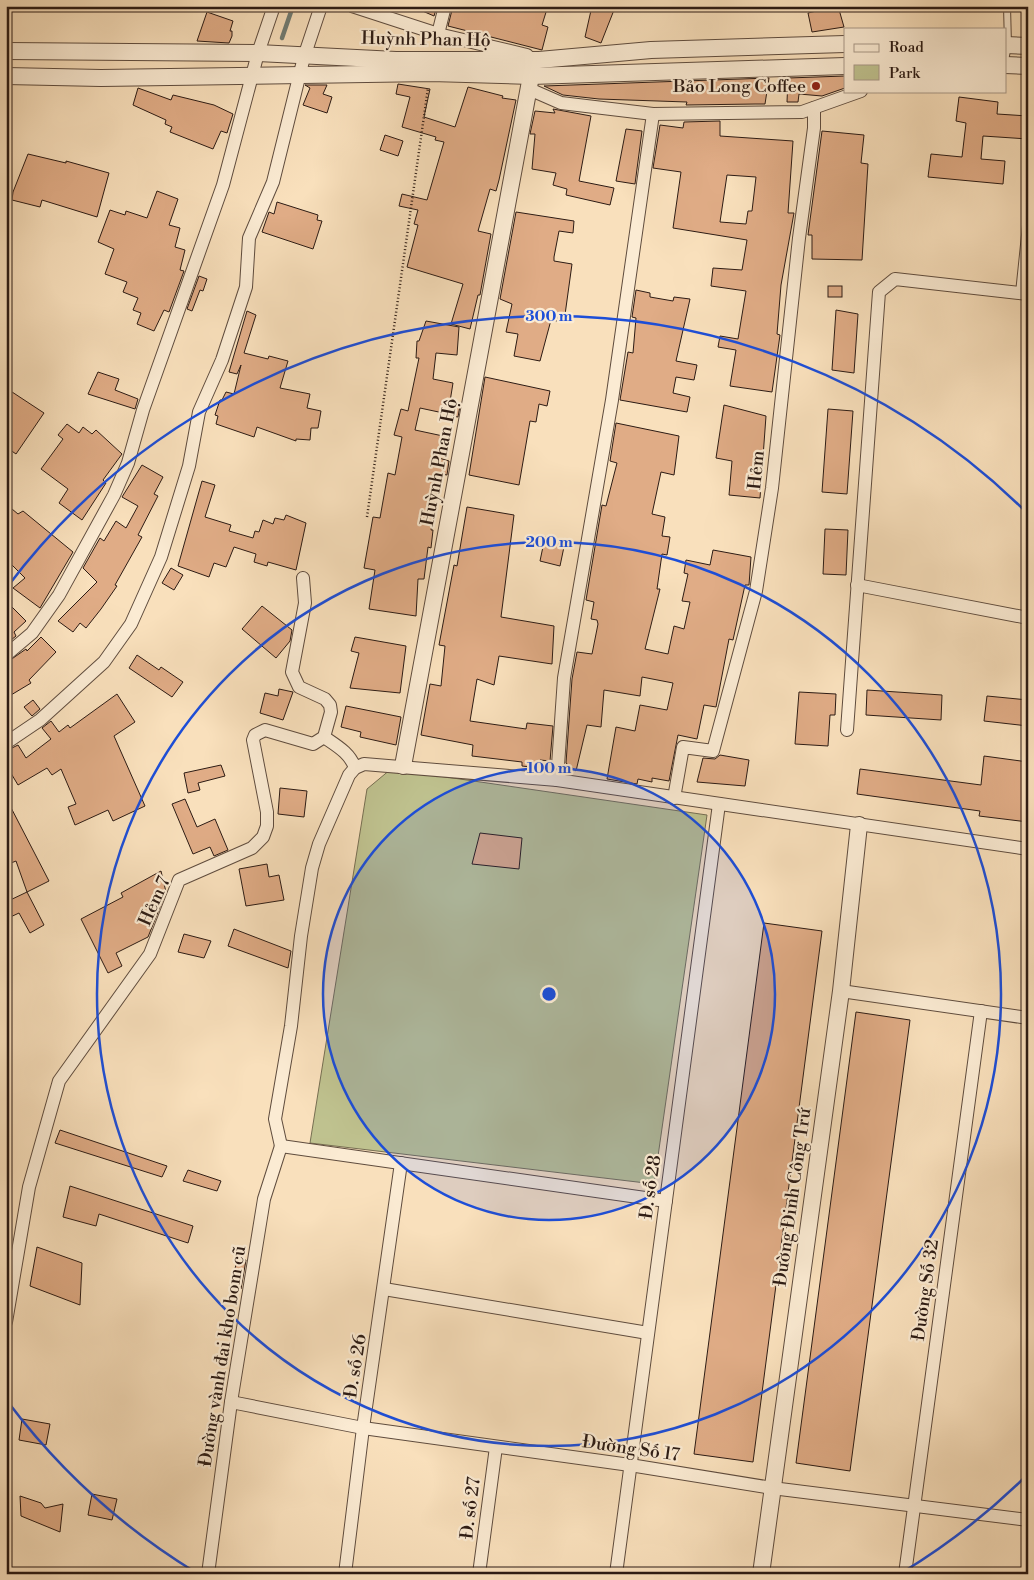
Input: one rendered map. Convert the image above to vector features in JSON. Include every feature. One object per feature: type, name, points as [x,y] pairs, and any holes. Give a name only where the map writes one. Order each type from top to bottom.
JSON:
[{"type":"street","points":[[6,655],[32,633],[60,595],[114,495],[128,463],[143,410],[223,185],[258,53],[274,6]]},
{"type":"street","points":[[6,744],[40,720],[104,662],[131,624],[161,557],[189,466],[199,412],[222,360],[246,287],[249,238],[273,182],[304,57],[321,6]]},
{"type":"street","points":[[352,6],[438,34],[541,58],[530,82],[561,103],[653,114],[802,112],[858,92]]},
{"type":"street","points":[[438,34],[445,6]]},
{"type":"street","name":"Huỳnh Phan Hộ","points":[[6,51],[258,53],[304,57],[396,60],[539,60],[651,50],[844,44]]},
{"type":"street","points":[[1006,50],[1028,46]]},
{"type":"street","points":[[1006,65],[1028,66]]},
{"type":"street","name":"Huỳnh Phan Hộ","points":[[6,76],[252,76],[323,73],[430,73],[530,82],[844,66]]},
{"type":"street","name":"Huỳnh Phan Hộ","points":[[403,766],[530,82]]},
{"type":"street","name":"Hẻm","points":[[674,798],[683,747],[713,751],[756,591],[772,488],[799,238],[814,128],[814,108]]},
{"type":"street","points":[[557,780],[564,678],[612,400],[653,114]]},
{"type":"street","points":[[847,730],[879,292],[895,279],[1024,293]]},
{"type":"street","points":[[303,578],[304,603],[292,672],[300,687],[325,699],[330,705],[331,712],[324,737],[352,759],[355,768]]},
{"type":"street","points":[[857,585],[1028,618]]},
{"type":"street","name":"Hẻm 7","points":[[6,1322],[29,1187],[60,1081],[150,954],[179,880],[252,848],[263,837],[267,826],[267,812],[253,740],[255,735],[265,730],[313,744],[324,737]]},
{"type":"street","points":[[666,1201],[281,1146],[275,1119],[291,1026],[301,936],[312,868],[318,844],[349,775],[355,768],[373,763],[557,780],[1028,849]]},
{"type":"street","name":"Đ. số 28","points":[[616,1574],[719,804]]},
{"type":"street","name":"Đường Đinh Công Trứ","points":[[761,1574],[841,991],[859,825]]},
{"type":"street","points":[[841,991],[1028,1018]]},
{"type":"street","name":"Đường Số 32","points":[[904,1574],[981,1011]]},
{"type":"street","name":"Đường vành đai kho bom cũ","points":[[208,1574],[231,1402],[264,1199],[281,1146]]},
{"type":"street","name":"Đ. số 26","points":[[345,1574],[363,1428],[401,1163]]},
{"type":"street","points":[[384,1288],[648,1333]]},
{"type":"street","name":"Đường Số 17","points":[[231,1402],[363,1428],[630,1465],[772,1488],[914,1504],[1028,1520]]},
{"type":"street","name":"Đ. số 27","points":[[479,1574],[496,1446]]},
{"type":"lane","points":[[1006,50],[1007,6]]},
{"type":"lane","points":[[1024,293],[1028,206]]},
{"type":"path","points":[[367,517],[430,73]]},
{"type":"green space","points":[[391,769],[707,815],[654,1184],[310,1143],[367,789]]},
{"type":"building","points":[[411,6],[437,6],[434,16]]},
{"type":"building","points":[[453,6],[538,6],[547,9],[542,25],[548,27],[542,50],[448,26]]},
{"type":"building","points":[[592,6],[614,10],[601,43],[585,37]]},
{"type":"building","points":[[838,6],[844,27],[812,32],[808,13]]},
{"type":"building","points":[[207,12],[233,21],[230,31],[232,31],[232,36],[229,43],[197,41]]},
{"type":"building","points":[[844,76],[844,88],[822,96],[799,94],[798,102],[787,102],[788,78]]},
{"type":"building","points":[[769,78],[765,104],[686,105],[687,102],[599,99],[563,95],[544,86]]},
{"type":"building","points":[[398,84],[430,89],[424,117],[455,127],[468,87],[503,96],[502,98],[516,100],[496,191],[490,189],[478,231],[491,234],[480,295],[478,295],[470,329],[451,324],[463,284],[407,267],[418,225],[414,224],[418,210],[399,206],[402,194],[427,200],[444,142],[435,140],[436,137],[402,127],[410,97],[396,94]]},
{"type":"building","points":[[305,85],[327,85],[323,94],[332,97],[327,113],[303,105],[310,88]]},
{"type":"building","points":[[138,88],[171,100],[173,95],[214,105],[233,114],[227,133],[221,131],[213,149],[170,132],[172,127],[165,124],[166,120],[133,105]]},
{"type":"building","points":[[959,97],[998,102],[997,114],[1028,116],[1028,139],[983,136],[981,159],[1005,161],[1003,184],[928,177],[931,154],[962,157],[966,123],[956,121]]},
{"type":"building","points":[[553,109],[591,116],[579,181],[614,188],[610,205],[566,195],[567,189],[553,185],[556,173],[532,169],[535,134],[530,134],[535,111],[555,113]]},
{"type":"building","points":[[720,121],[720,136],[793,141],[788,213],[794,213],[781,285],[777,334],[780,335],[772,392],[730,386],[736,350],[718,347],[720,336],[738,339],[746,291],[711,286],[713,268],[742,270],[747,240],[673,228],[681,172],[653,168],[660,125],[683,128],[684,122]],"holes":[[[727,175],[756,177],[752,211],[748,211],[746,224],[720,222]]]},
{"type":"building","points":[[626,129],[642,131],[635,184],[616,181]]},
{"type":"building","points":[[822,131],[864,135],[861,163],[868,164],[862,260],[812,259],[812,235],[808,235]]},
{"type":"building","points":[[385,135],[403,141],[398,156],[380,150]]},
{"type":"building","points":[[28,154],[66,163],[66,161],[109,173],[97,217],[42,200],[40,207],[12,200],[13,192]]},
{"type":"building","points":[[157,191],[178,199],[169,225],[180,228],[175,247],[185,250],[180,270],[184,271],[169,312],[164,310],[154,331],[137,324],[141,313],[133,310],[138,298],[123,292],[127,282],[105,274],[114,249],[98,242],[110,210],[125,215],[126,211],[147,218]]},
{"type":"building","points":[[277,202],[318,215],[317,220],[322,221],[313,249],[262,232],[269,212],[274,214]]},
{"type":"building","points":[[516,212],[574,221],[573,233],[559,231],[554,257],[554,261],[572,264],[564,322],[551,320],[540,361],[514,356],[518,334],[506,332],[512,304],[500,299]]},
{"type":"building","points":[[199,276],[207,279],[203,291],[200,290],[192,311],[187,309]]},
{"type":"building","points":[[828,286],[842,286],[842,297],[828,297]]},
{"type":"building","points":[[636,290],[650,293],[650,297],[673,301],[674,297],[690,299],[676,361],[697,365],[694,380],[676,377],[673,393],[690,397],[687,412],[620,400],[628,352],[633,353],[636,318],[632,317]]},
{"type":"building","points":[[836,310],[858,314],[854,373],[832,370]]},
{"type":"building","points":[[247,311],[256,315],[244,353],[268,359],[269,356],[288,361],[280,388],[310,394],[307,408],[321,411],[318,428],[311,428],[310,440],[296,439],[296,441],[257,427],[254,437],[216,424],[218,416],[215,415],[220,400],[222,400],[226,392],[234,394],[241,365],[237,374],[229,372]]},
{"type":"building","points":[[426,321],[459,327],[457,355],[436,353],[433,379],[453,383],[448,414],[420,408],[415,430],[443,436],[439,458],[449,461],[447,475],[441,474],[431,530],[433,530],[431,548],[428,547],[424,579],[418,579],[416,616],[369,609],[375,570],[364,568],[373,517],[380,518],[388,473],[395,475],[402,437],[394,435],[401,409],[408,411],[419,358],[416,358],[417,341],[419,341]]},
{"type":"building","points":[[98,372],[119,379],[115,390],[138,399],[135,409],[88,394]]},
{"type":"building","points":[[485,377],[550,391],[547,406],[539,404],[536,422],[530,421],[519,485],[469,475]]},
{"type":"building","points":[[6,388],[44,413],[16,454],[6,447]]},
{"type":"building","points":[[454,405],[460,406],[458,417],[452,416]]},
{"type":"building","points":[[724,405],[766,416],[760,498],[729,495],[732,461],[716,458]]},
{"type":"building","points":[[828,409],[853,411],[847,494],[822,492]]},
{"type":"building","points":[[616,423],[679,436],[674,475],[661,472],[652,514],[665,517],[662,536],[670,537],[667,555],[662,554],[657,589],[660,589],[645,649],[668,654],[674,626],[684,629],[690,602],[682,601],[688,574],[684,573],[686,560],[710,565],[713,550],[751,557],[749,585],[745,585],[733,640],[729,639],[716,707],[704,705],[697,739],[678,735],[669,781],[652,778],[652,782],[638,779],[637,784],[607,779],[616,727],[635,731],[640,705],[667,710],[673,683],[642,677],[640,696],[604,690],[601,727],[587,725],[576,771],[566,763],[572,679],[577,652],[592,654],[598,624],[597,620],[591,619],[594,602],[586,600],[602,505],[606,506],[617,463],[610,461]]},
{"type":"building","points":[[67,424],[79,433],[83,427],[92,434],[96,430],[122,454],[103,480],[106,483],[82,520],[59,503],[68,489],[41,469],[63,439],[58,435]]},
{"type":"building","points":[[142,465],[163,477],[154,494],[158,496],[138,535],[142,537],[115,585],[117,586],[101,609],[86,628],[80,623],[73,632],[58,621],[97,582],[83,568],[100,538],[104,541],[116,521],[126,528],[138,506],[122,497]]},
{"type":"building","points":[[202,481],[215,485],[205,517],[231,525],[229,531],[253,538],[255,531],[259,532],[263,520],[273,524],[275,518],[284,520],[286,515],[306,523],[296,570],[268,562],[267,566],[254,562],[256,554],[234,547],[226,567],[214,563],[209,577],[178,566]]},
{"type":"building","points":[[6,504],[18,514],[23,511],[73,552],[40,608],[13,588],[25,578],[6,559]]},
{"type":"building","points":[[467,507],[514,515],[501,617],[554,626],[552,664],[499,656],[494,685],[477,679],[470,721],[526,729],[527,723],[553,726],[550,761],[540,760],[539,768],[522,766],[522,762],[472,756],[473,745],[421,735],[430,684],[441,686],[445,646],[439,645],[454,565],[457,566]]},
{"type":"building","points":[[825,529],[848,530],[846,575],[823,574]]},
{"type":"building","points":[[545,537],[565,542],[560,566],[540,561]]},
{"type":"building","points":[[171,568],[183,575],[174,590],[162,583]]},
{"type":"building","points":[[6,601],[26,621],[14,632],[16,636],[6,644]]},
{"type":"building","points":[[262,606],[292,630],[290,641],[276,658],[242,629]]},
{"type":"building","points":[[41,637],[56,652],[29,680],[31,683],[6,698],[6,663],[26,649],[27,651]]},
{"type":"building","points":[[355,637],[406,646],[400,693],[350,688],[359,653],[351,651]]},
{"type":"building","points":[[137,655],[159,670],[161,667],[183,682],[172,697],[129,668]]},
{"type":"building","points":[[279,689],[293,692],[283,720],[260,713],[265,693],[278,696]]},
{"type":"building","points":[[867,690],[942,695],[941,720],[866,715]]},
{"type":"building","points":[[799,692],[836,694],[835,715],[830,715],[828,746],[795,744]]},
{"type":"building","points":[[117,694],[135,722],[114,736],[145,806],[113,821],[108,810],[75,825],[68,807],[76,804],[61,769],[52,775],[47,768],[18,785],[6,765],[6,751],[18,745],[26,758],[51,739],[42,728],[51,721],[59,732],[68,725],[70,728]]},
{"type":"building","points":[[987,696],[1028,700],[1028,726],[984,721]]},
{"type":"building","points":[[33,700],[40,709],[32,716],[24,707]]},
{"type":"building","points":[[346,706],[401,717],[396,745],[360,737],[361,732],[341,727]]},
{"type":"building","points":[[720,755],[749,760],[745,786],[697,782],[703,758],[715,759]]},
{"type":"building","points":[[984,756],[1028,762],[1028,822],[979,816],[980,811],[857,794],[860,769],[981,785]]},
{"type":"building","points":[[221,765],[225,776],[198,783],[200,790],[188,793],[184,773]]},
{"type":"building","points":[[280,788],[307,791],[304,817],[278,814]]},
{"type":"building","points":[[6,798],[49,881],[27,892],[16,861],[6,865]]},
{"type":"building","points":[[185,799],[197,827],[215,819],[228,850],[214,856],[210,847],[193,854],[172,804]]},
{"type":"building","points":[[480,833],[522,838],[519,869],[472,864]]},
{"type":"building","points":[[267,864],[269,877],[279,875],[284,900],[246,906],[239,869]]},
{"type":"building","points":[[161,871],[166,892],[148,937],[116,953],[122,966],[108,973],[81,919],[123,897],[121,893]]},
{"type":"building","points":[[27,892],[44,925],[30,933],[19,913],[6,919],[6,902]]},
{"type":"building","points":[[764,923],[822,931],[753,1462],[694,1454]]},
{"type":"building","points":[[234,929],[291,951],[288,968],[228,946]]},
{"type":"building","points":[[184,934],[211,941],[204,958],[178,952]]},
{"type":"building","points":[[856,1012],[910,1020],[850,1471],[796,1463]]},
{"type":"building","points":[[60,1130],[167,1166],[162,1177],[55,1143]]},
{"type":"building","points":[[188,1170],[221,1181],[217,1191],[183,1181]]},
{"type":"building","points":[[70,1186],[193,1226],[188,1243],[99,1214],[96,1226],[63,1217]]},
{"type":"building","points":[[37,1247],[82,1263],[80,1305],[30,1286]]},
{"type":"building","points":[[238,1258],[246,1260],[241,1289],[230,1286]]},
{"type":"building","points":[[22,1419],[50,1424],[46,1445],[19,1440]]},
{"type":"building","points":[[92,1494],[117,1499],[112,1520],[88,1515]]},
{"type":"building","points":[[20,1496],[41,1503],[45,1508],[63,1504],[60,1532],[21,1516]]},
{"type":"waterway","points":[[282,38],[293,6]]},
{"type":"place","name":"Bảo Long Coffee","points":[[816,86]]}]
